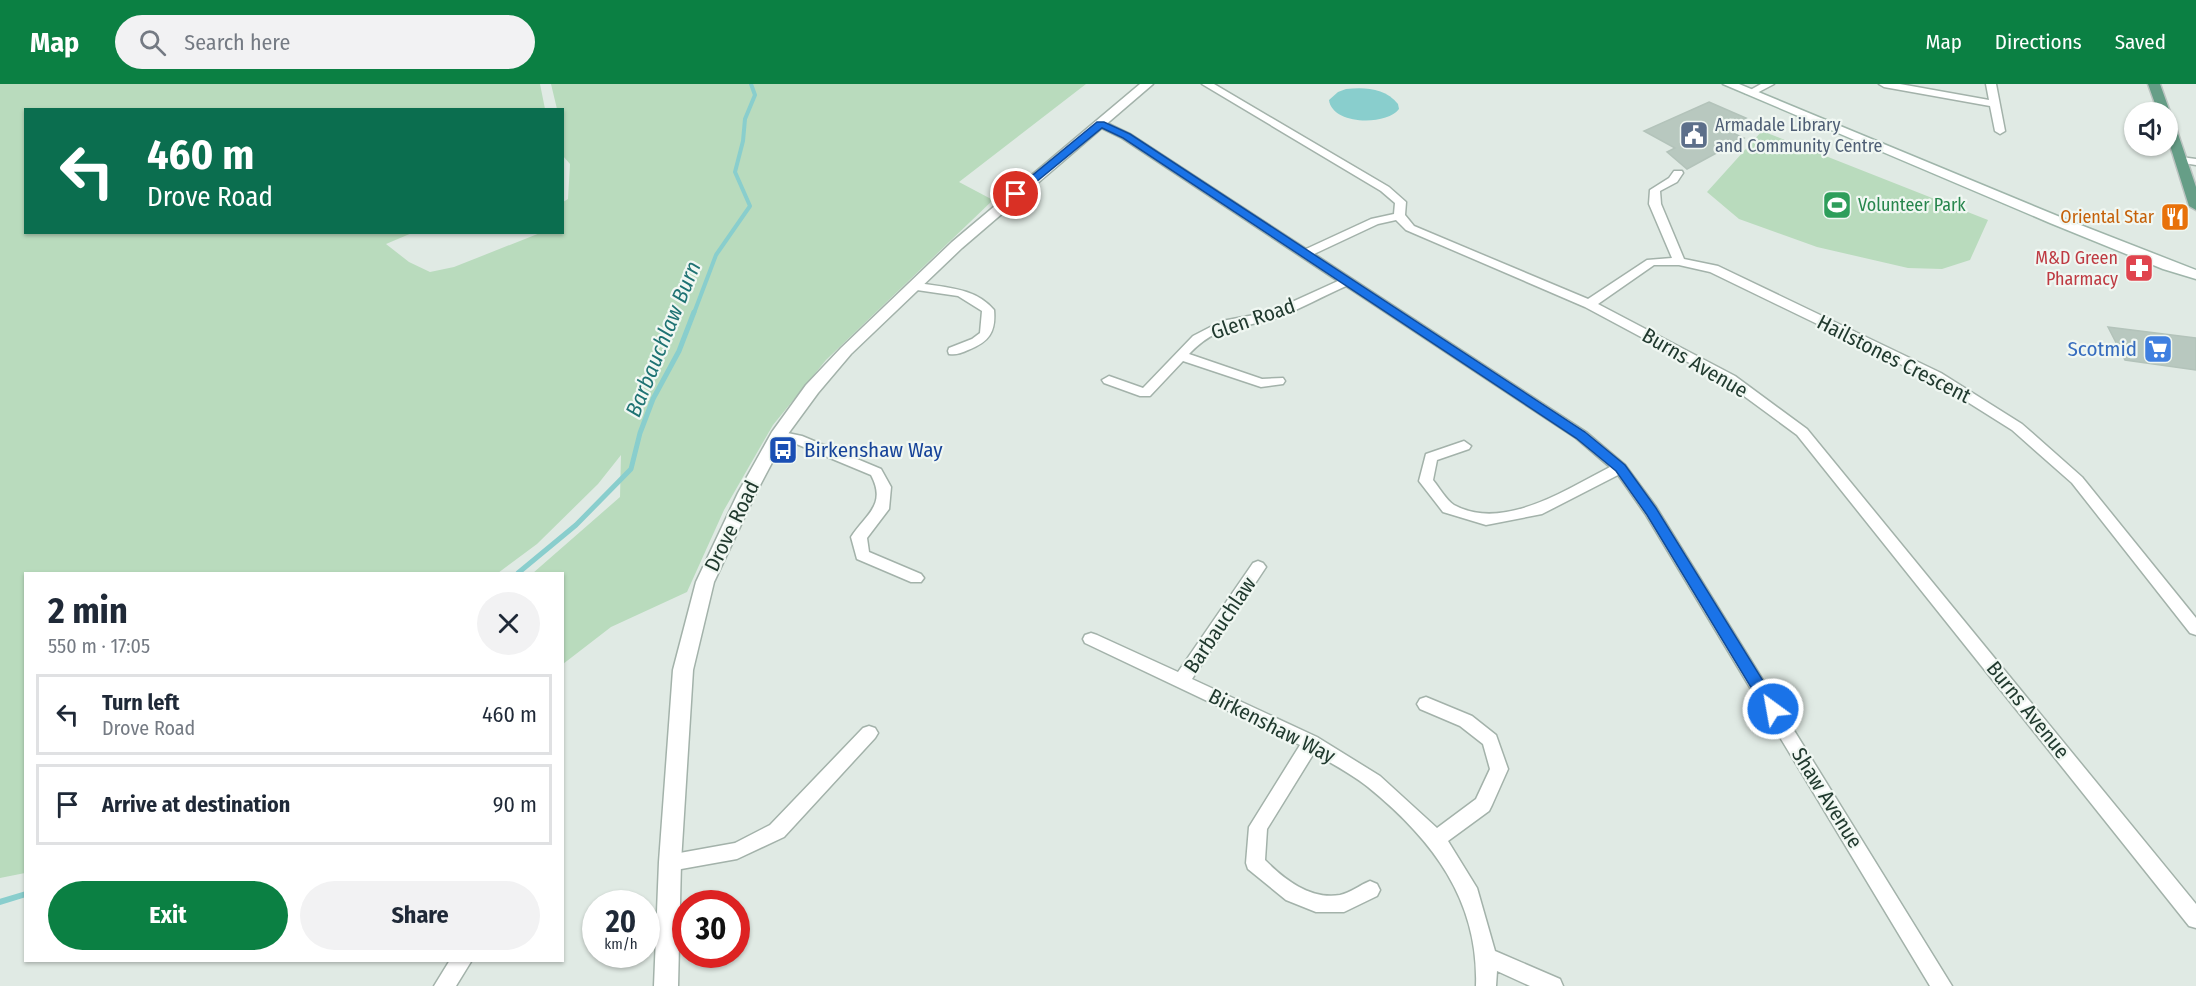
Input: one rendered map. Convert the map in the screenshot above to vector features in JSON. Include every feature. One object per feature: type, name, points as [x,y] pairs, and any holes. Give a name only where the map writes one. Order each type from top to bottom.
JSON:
[{"type":"main road","points":[[2154,84],[2160,102]]},
{"type":"main road","points":[[2178,150],[2196,206]]},
{"type":"street","name":"Drove Road","points":[[666,986],[670,862],[683,670],[705,582],[747,493],[778,436],[812,389],[846,351],[957,244],[1148,84]]},
{"type":"street","points":[[1211,84],[1385,189],[1401,202],[1399,216],[1375,221],[1306,254]]},
{"type":"street","points":[[1729,84],[2096,237],[2196,275]]},
{"type":"street","points":[[1750,93],[1769,84]]},
{"type":"street","points":[[1884,84],[1995,104]]},
{"type":"street","points":[[1991,84],[2000,131]]},
{"type":"street","name":"Shaw Avenue","points":[[1101,124],[1126,136],[1581,435],[1620,468],[1651,511],[1942,986]]},
{"type":"street","points":[[2181,159],[2196,162]]},
{"type":"street","points":[[1678,173],[1673,180],[1655,190],[1655,204],[1679,261]]},
{"type":"street","name":"Burns Avenue","points":[[1399,216],[1410,228],[1589,304],[1730,379],[1802,432],[2188,897],[2196,919]]},
{"type":"street","name":"Hailstones Crescent","points":[[1589,304],[1651,262],[1679,261],[1714,269],[1926,372],[2017,427],[2077,480],[2196,629]]},
{"type":"street","name":"Glen Road","points":[[1108,380],[1145,393],[1197,339],[1226,324],[1273,315],[1347,281]]},
{"type":"street","points":[[914,286],[933,291],[955,291],[975,297],[988,310],[990,326],[981,340],[954,351]]},
{"type":"street","points":[[1181,356],[1262,383],[1278,381]]},
{"type":"street","points":[[778,436],[797,439],[876,471],[884,487],[882,509],[859,537],[862,555],[916,578]]},
{"type":"street","points":[[1464,446],[1431,457],[1426,481],[1448,508],[1486,520],[1537,510],[1620,468]]},
{"type":"street","name":"Barbauchlaw","points":[[1181,682],[1258,567]]},
{"type":"street","name":"Birkenshaw Way","points":[[1091,639],[1311,742],[1374,781],[1436,839],[1467,888],[1487,957],[1486,986]]},
{"type":"street","points":[[1426,704],[1466,721],[1490,740],[1499,769],[1483,805],[1436,839]]},
{"type":"street","points":[[670,862],[737,851],[777,831],[869,733]]},
{"type":"street","points":[[1311,742],[1258,827],[1255,863],[1276,885],[1311,902],[1340,904],[1370,890]]},
{"type":"street","points":[[1487,957],[1552,986]]},
{"type":"street","points":[[444,986],[461,962]]},
{"type":"green space","points":[[0,84],[540,84],[545,108],[24,108],[24,234],[410,234],[386,244],[409,262],[430,272],[454,267],[537,234],[564,234],[564,201],[568,199],[570,164],[564,157],[564,108],[557,108],[551,84],[1086,84],[959,182],[993,200],[826,360],[773,425],[724,510],[687,592],[611,627],[564,663],[564,572],[534,572],[620,497],[621,455],[598,484],[537,544],[499,572],[24,572],[24,873],[0,878]]},
{"type":"green space","name":"Volunteer Park","points":[[1762,131],[1988,220],[1970,260],[1942,269],[1908,268],[1817,247],[1739,219],[1707,192]]},
{"type":"water","points":[[1360,88],[1381,92],[1393,99],[1399,109],[1392,115],[1372,120],[1349,118],[1332,108],[1329,100],[1338,92]]},
{"type":"building","name":"Armadale Library and Community Centre","points":[[1709,102],[1746,118],[1724,129],[1744,138],[1687,169],[1667,152],[1675,148],[1644,131]]},
{"type":"building","name":"Scotmid","points":[[2108,327],[2196,338],[2196,370],[2125,360]]},
{"type":"waterway","name":"Barbauchlaw Burn","points":[[694,313],[716,255],[750,206],[735,172],[743,141],[745,119],[755,95],[751,84]]},
{"type":"waterway","name":"Barbauchlaw Burn","points":[[519,572],[576,525],[631,469],[640,433],[653,399],[679,351],[694,312]]},
{"type":"waterway","name":"Barbauchlaw Burn","points":[[0,902],[24,895]]},
{"type":"place","name":"Armadale Library and Community Centre","points":[[1694,135]]},
{"type":"place","name":"Volunteer Park","points":[[1837,205]]},
{"type":"place","name":"Oriental Star","points":[[2175,217]]},
{"type":"place","name":"M&D Green Pharmacy","points":[[2139,268]]},
{"type":"place","name":"Scotmid","points":[[2158,349]]},
{"type":"place","name":"Birkenshaw Way","points":[[783,450]]},
{"type":"route","points":[[1016,194],[1101,124],[1126,136],[1581,435],[1620,468],[1651,511],[1773,709]]}]
